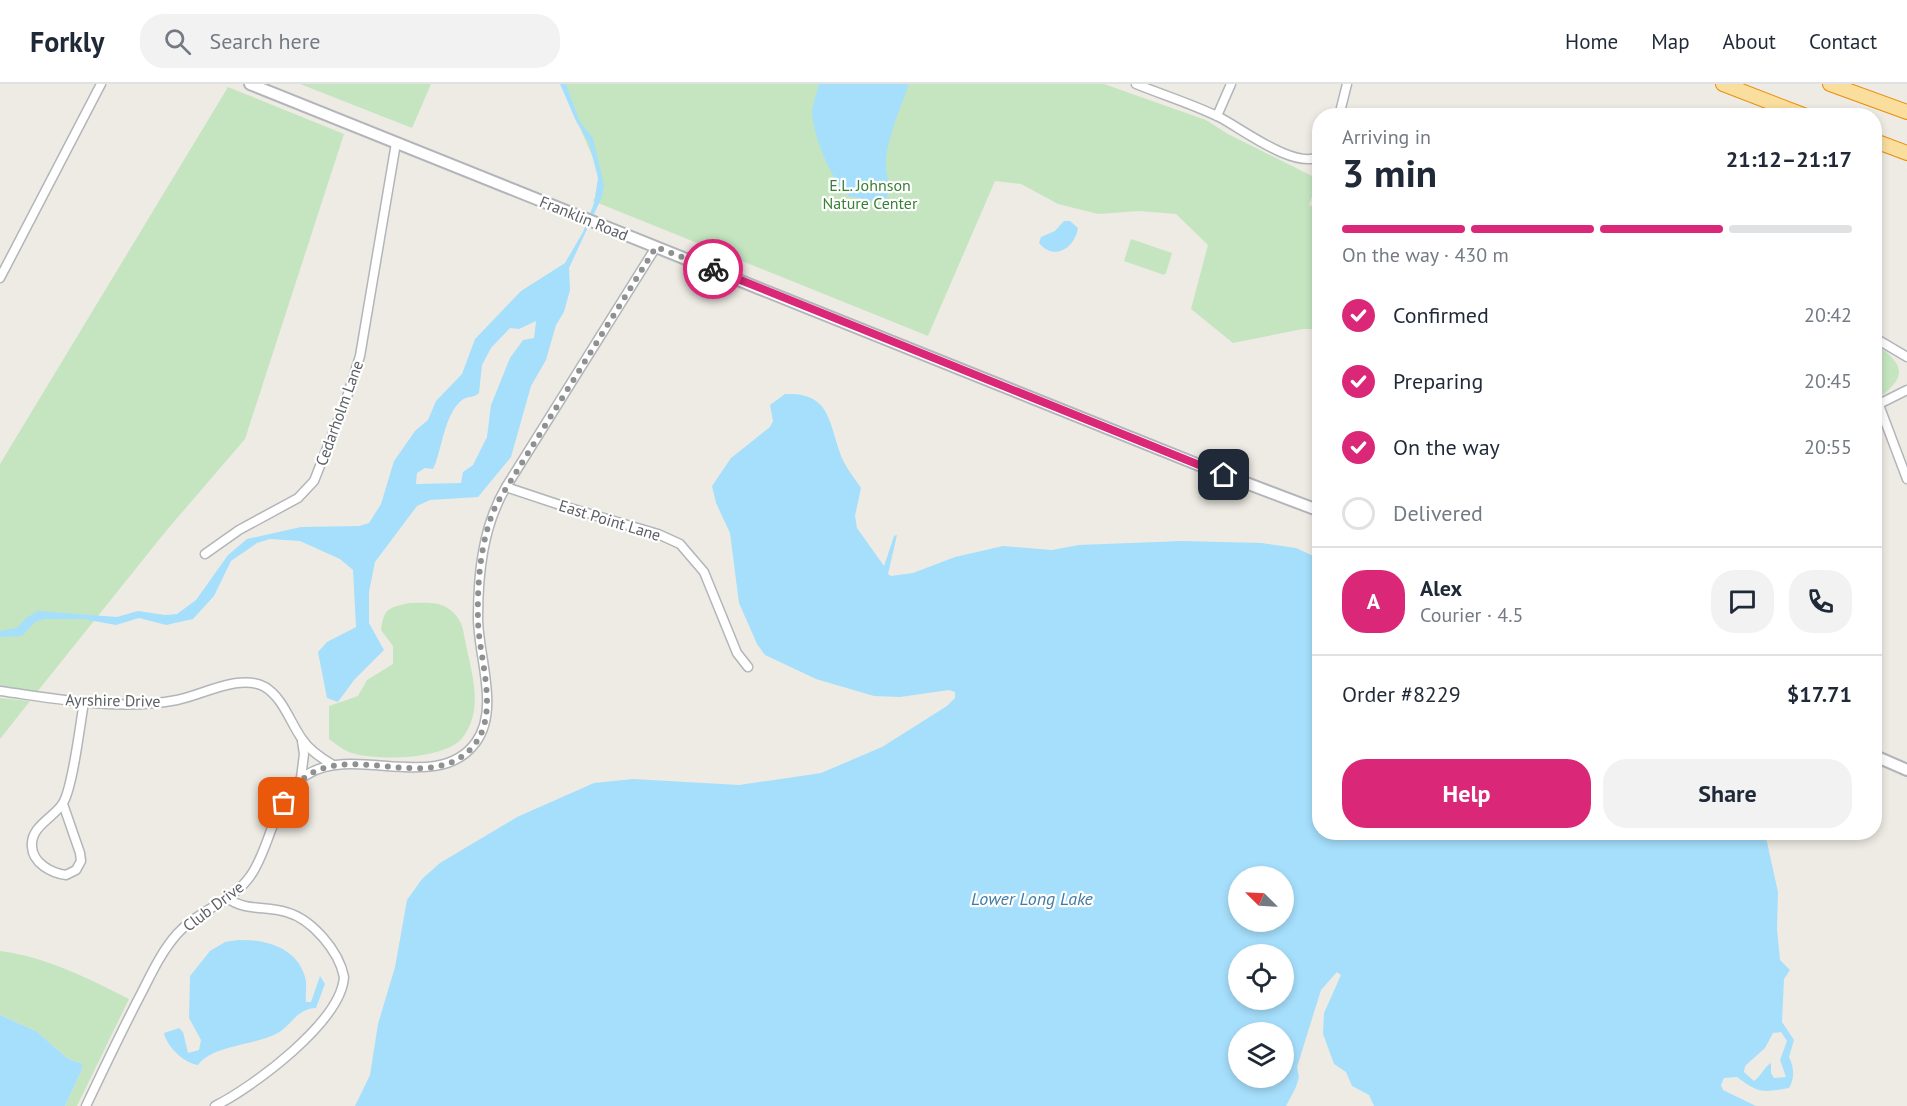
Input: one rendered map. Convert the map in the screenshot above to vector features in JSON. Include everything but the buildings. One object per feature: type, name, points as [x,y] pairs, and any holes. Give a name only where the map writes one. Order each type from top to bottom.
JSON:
[{"type":"highway","points":[[1723,84],[1786,108]]},
{"type":"highway","points":[[1830,84],[1907,112]]},
{"type":"highway","points":[[1882,144],[1907,153]]},
{"type":"street","points":[[0,278],[101,84]]},
{"type":"street","name":"Franklin Road","points":[[250,84],[1204,467],[1312,508]]},
{"type":"street","points":[[1136,84],[1217,116],[1252,138],[1300,158],[1312,160]]},
{"type":"street","points":[[1217,116],[1231,84]]},
{"type":"street","points":[[1341,108],[1347,84]]},
{"type":"street","name":"Cedarholm Lane","points":[[205,554],[239,530],[298,498],[314,482],[360,356],[396,143]]},
{"type":"street","points":[[300,778],[315,770],[333,765],[431,766],[458,758],[478,740],[486,706],[478,619],[482,567],[490,518],[506,487],[656,247]]},
{"type":"street","points":[[1882,342],[1907,357]]},
{"type":"street","points":[[1882,403],[1907,389]]},
{"type":"street","points":[[1882,418],[1907,480]]},
{"type":"street","name":"East Point Lane","points":[[506,487],[582,513],[658,534],[680,544],[705,572],[737,653],[748,667]]},
{"type":"street","name":"Ayrshire Drive","points":[[0,691],[84,702],[153,703],[190,697],[234,684],[254,683],[265,687],[278,698],[302,740],[333,765]]},
{"type":"street","points":[[63,804],[36,832],[32,849],[41,864],[66,875],[76,870],[81,857],[63,804],[84,702]]},
{"type":"street","points":[[300,778],[304,754],[302,740]]},
{"type":"street","points":[[1882,759],[1907,770]]},
{"type":"street","name":"Club Drive","points":[[86,1106],[136,1002],[171,941],[195,918],[227,898],[245,883],[255,869],[284,803],[300,778]]},
{"type":"street","points":[[215,1106],[293,1054],[338,997],[344,977],[327,945],[301,918],[286,912],[238,904],[227,898]]},
{"type":"green space","points":[[300,84],[431,84],[412,128]]},
{"type":"green space","name":"E.L. Johnson Nature Center","points":[[561,84],[1104,84],[1206,120],[1228,134],[1312,176],[1312,196],[1309,205],[1312,206],[1312,329],[1233,343],[1191,309],[1208,245],[1176,214],[1139,211],[1098,214],[1058,204],[1021,184],[995,181],[928,336],[593,201],[600,188],[597,167]]},
{"type":"green space","points":[[228,87],[344,134],[245,439],[166,531],[37,692],[0,687],[0,464]]},
{"type":"green space","points":[[1131,239],[1172,253],[1164,275],[1124,261]]},
{"type":"green space","points":[[1882,348],[1898,366],[1899,372],[1898,378],[1882,396]]},
{"type":"green space","points":[[409,603],[445,606],[460,622],[464,632],[475,694],[473,716],[469,727],[454,745],[427,754],[394,758],[363,756],[349,752],[329,739],[329,706],[358,696],[367,680],[393,664],[393,646],[381,630],[382,623],[388,610]]},
{"type":"green space","points":[[0,698],[30,701],[0,739]]},
{"type":"green space","points":[[0,951],[50,963],[129,999],[77,1106],[65,1106],[82,1069],[82,1064],[67,1058],[36,1031],[0,1015]]},
{"type":"water","points":[[560,84],[566,84],[580,122],[593,138],[604,185],[602,197],[569,268],[570,290],[564,312],[556,325],[546,360],[531,386],[511,457],[478,497],[430,500],[417,506],[375,562],[369,592],[369,623],[384,650],[354,680],[338,702],[327,698],[318,652],[327,642],[356,627],[353,570],[340,559],[300,541],[270,539],[257,543],[231,561],[214,596],[193,619],[166,625],[139,618],[116,625],[83,619],[44,619],[35,622],[22,636],[0,637],[0,631],[17,628],[26,618],[38,611],[117,617],[138,611],[165,615],[177,614],[196,600],[228,555],[247,539],[301,527],[359,526],[369,523],[381,504],[394,461],[415,431],[428,420],[436,401],[462,374],[475,339],[521,291],[565,263],[583,232],[594,203],[598,178],[589,143],[576,121]],"holes":[[[536,321],[534,338],[523,340],[510,358],[491,405],[487,437],[473,465],[463,472],[461,483],[416,484],[417,473],[425,468],[433,469],[447,423],[456,406],[464,399],[479,393],[482,365],[491,348],[510,328],[519,329]]]},
{"type":"water","points":[[819,84],[909,84],[892,130],[888,149],[886,164],[888,192],[884,203],[849,196],[836,180],[819,144],[813,121],[812,111]]},
{"type":"water","points":[[1064,221],[1070,221],[1078,228],[1073,241],[1058,252],[1045,249],[1039,243],[1041,237],[1055,231]]},
{"type":"water","name":"Lower Long Lake","points":[[785,394],[801,395],[820,405],[831,423],[843,460],[861,488],[855,516],[857,528],[884,566],[894,536],[897,535],[888,574],[891,576],[913,573],[955,557],[1003,546],[1052,550],[1079,545],[1182,541],[1262,543],[1296,548],[1312,555],[1312,840],[1767,840],[1778,892],[1777,929],[1780,960],[1790,970],[1784,979],[1782,1022],[1794,1040],[1789,1057],[1793,1072],[1789,1088],[1761,1090],[1737,1077],[1724,1078],[1721,1085],[1723,1090],[1756,1106],[1374,1106],[1369,1095],[1352,1086],[1346,1072],[1334,1064],[1323,1034],[1324,1013],[1341,975],[1337,972],[1321,990],[1297,1067],[1299,1077],[1296,1087],[1286,1106],[355,1106],[370,1075],[378,1024],[395,967],[407,900],[422,879],[440,863],[517,817],[594,783],[633,779],[739,785],[821,773],[882,747],[947,706],[955,698],[955,692],[949,690],[900,697],[874,696],[816,679],[765,655],[757,644],[739,603],[730,533],[716,503],[712,486],[731,458],[770,427],[773,421],[770,405]],"holes":[[[1781,1032],[1787,1041],[1780,1060],[1786,1077],[1774,1078],[1771,1073],[1771,1063],[1754,1081],[1744,1072],[1745,1066],[1765,1048],[1773,1033]]]},
{"type":"water","points":[[238,940],[268,943],[294,957],[305,977],[306,1002],[311,1002],[320,976],[325,984],[316,1008],[303,1011],[274,1035],[222,1050],[204,1059],[198,1065],[193,1064],[172,1049],[164,1033],[179,1028],[183,1032],[188,1053],[199,1050],[201,1040],[189,1018],[190,976],[210,951],[225,942]]},
{"type":"water","points":[[0,1015],[36,1031],[67,1058],[82,1064],[82,1069],[65,1106],[0,1106]]},
{"type":"way so far","points":[[284,803],[300,778],[323,767],[345,764],[431,766],[458,758],[475,744],[483,726],[486,706],[478,632],[479,597],[486,532],[497,503],[624,302],[656,247],[713,269]]},
{"type":"route","points":[[713,269],[1224,475]]}]
